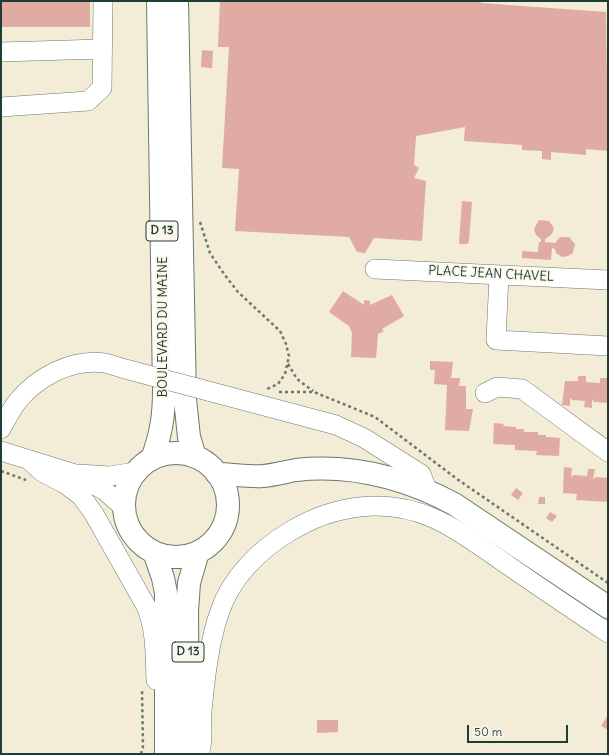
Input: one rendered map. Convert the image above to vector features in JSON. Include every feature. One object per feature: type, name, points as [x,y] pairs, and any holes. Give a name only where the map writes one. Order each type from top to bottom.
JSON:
[{"type":"main road","name":"BOULEVARD DU MAINE","points":[[144,465],[159,438],[164,419],[158,1]]},
{"type":"main road","name":"BOULEVARD DU MAINE","points":[[177,1],[185,399],[189,437],[195,457]]},
{"type":"main road","points":[[180,453],[195,457],[211,467],[225,488],[228,504],[226,518],[220,532],[211,544],[198,552],[176,557],[164,556],[141,544],[132,534],[126,521],[124,506],[127,488],[144,465],[166,454],[180,453]]},
{"type":"main road","points":[[217,474],[262,476],[296,470],[343,469],[398,480],[427,489],[454,504],[608,607]]},
{"type":"main road","points":[[228,504],[243,489],[262,476]]},
{"type":"main road","name":"D 13","points":[[154,552],[163,578],[166,593],[166,754]]},
{"type":"main road","name":"D 13","points":[[188,754],[187,612],[189,583],[198,552]]},
{"type":"street","points":[[1,107],[88,101],[102,88],[103,1]]},
{"type":"street","points":[[1,52],[102,49]]},
{"type":"street","name":"PLACE JEAN CHAVEL","points":[[375,269],[608,280]]},
{"type":"street","points":[[499,275],[496,340],[608,346]]},
{"type":"street","points":[[1,428],[17,402],[39,380],[56,371],[88,363],[104,363],[336,425],[364,438],[421,474],[427,489]]},
{"type":"street","points":[[485,393],[497,386],[522,389],[608,452]]},
{"type":"street","points":[[1,451],[72,473],[104,490],[124,506]]},
{"type":"street","points":[[29,460],[42,472],[65,484],[81,496],[94,514],[146,606],[154,631],[157,694],[166,717]]},
{"type":"street","points":[[72,473],[110,476],[144,465]]},
{"type":"street","points":[[199,754],[210,654],[219,612],[229,590],[245,568],[283,536],[303,523],[332,511],[355,507],[380,506],[411,511],[434,518],[491,554],[608,634]]},
{"type":"path","points":[[199,215],[210,253],[238,292],[280,332],[286,344],[288,364],[285,374],[278,384],[259,392]]},
{"type":"path","points":[[288,364],[297,379],[314,392]]},
{"type":"path","points":[[1,471],[29,481]]},
{"type":"path","points":[[141,754],[143,747],[142,685]]},
{"type":"building","points":[[1,1],[90,1],[90,27],[1,27]]},
{"type":"building","points":[[220,1],[481,1],[481,3],[606,12],[608,151],[586,149],[586,155],[551,152],[551,160],[542,159],[542,151],[522,150],[522,145],[464,141],[465,127],[416,136],[414,165],[419,168],[414,178],[426,181],[422,241],[374,238],[365,253],[357,252],[349,237],[235,231],[239,169],[222,168],[229,47],[218,47]]},
{"type":"building","points":[[202,50],[213,51],[212,68],[201,67]]},
{"type":"building","points":[[462,201],[472,202],[469,242],[467,244],[460,244],[459,242]]},
{"type":"building","points":[[539,220],[549,221],[554,228],[552,234],[545,239],[545,242],[555,243],[560,237],[569,237],[575,244],[573,253],[562,257],[556,253],[555,249],[552,248],[551,260],[522,258],[522,251],[538,252],[539,242],[541,242],[541,239],[536,235],[534,229]]},
{"type":"building","points":[[343,291],[364,305],[364,300],[370,301],[370,305],[392,295],[404,316],[382,329],[384,331],[378,334],[376,358],[351,357],[352,333],[349,326],[329,312]]},
{"type":"building","points":[[430,361],[453,362],[451,378],[460,378],[459,386],[466,386],[466,409],[473,409],[469,431],[445,430],[447,385],[434,384],[435,370],[430,370]]},
{"type":"building","points":[[578,376],[586,376],[586,382],[600,383],[600,378],[608,378],[608,403],[594,402],[592,399],[592,408],[584,407],[585,401],[572,400],[570,398],[570,406],[562,405],[565,381],[578,381]]},
{"type":"building","points":[[494,423],[504,424],[503,426],[516,427],[516,429],[524,429],[524,432],[538,432],[538,435],[546,435],[546,437],[560,438],[559,456],[536,455],[537,451],[515,450],[515,445],[493,444]]},
{"type":"building","points":[[564,467],[572,468],[571,477],[574,475],[587,476],[588,469],[595,469],[593,479],[596,477],[608,478],[608,502],[576,500],[577,494],[563,493]]},
{"type":"building","points":[[516,488],[523,493],[518,500],[511,495]]},
{"type":"building","points":[[539,497],[545,497],[545,504],[538,504]]},
{"type":"building","points":[[550,512],[557,516],[552,522],[546,518]]},
{"type":"building","points":[[608,715],[608,730],[601,726]]},
{"type":"building","points":[[317,720],[338,720],[338,732],[317,733]]}]
